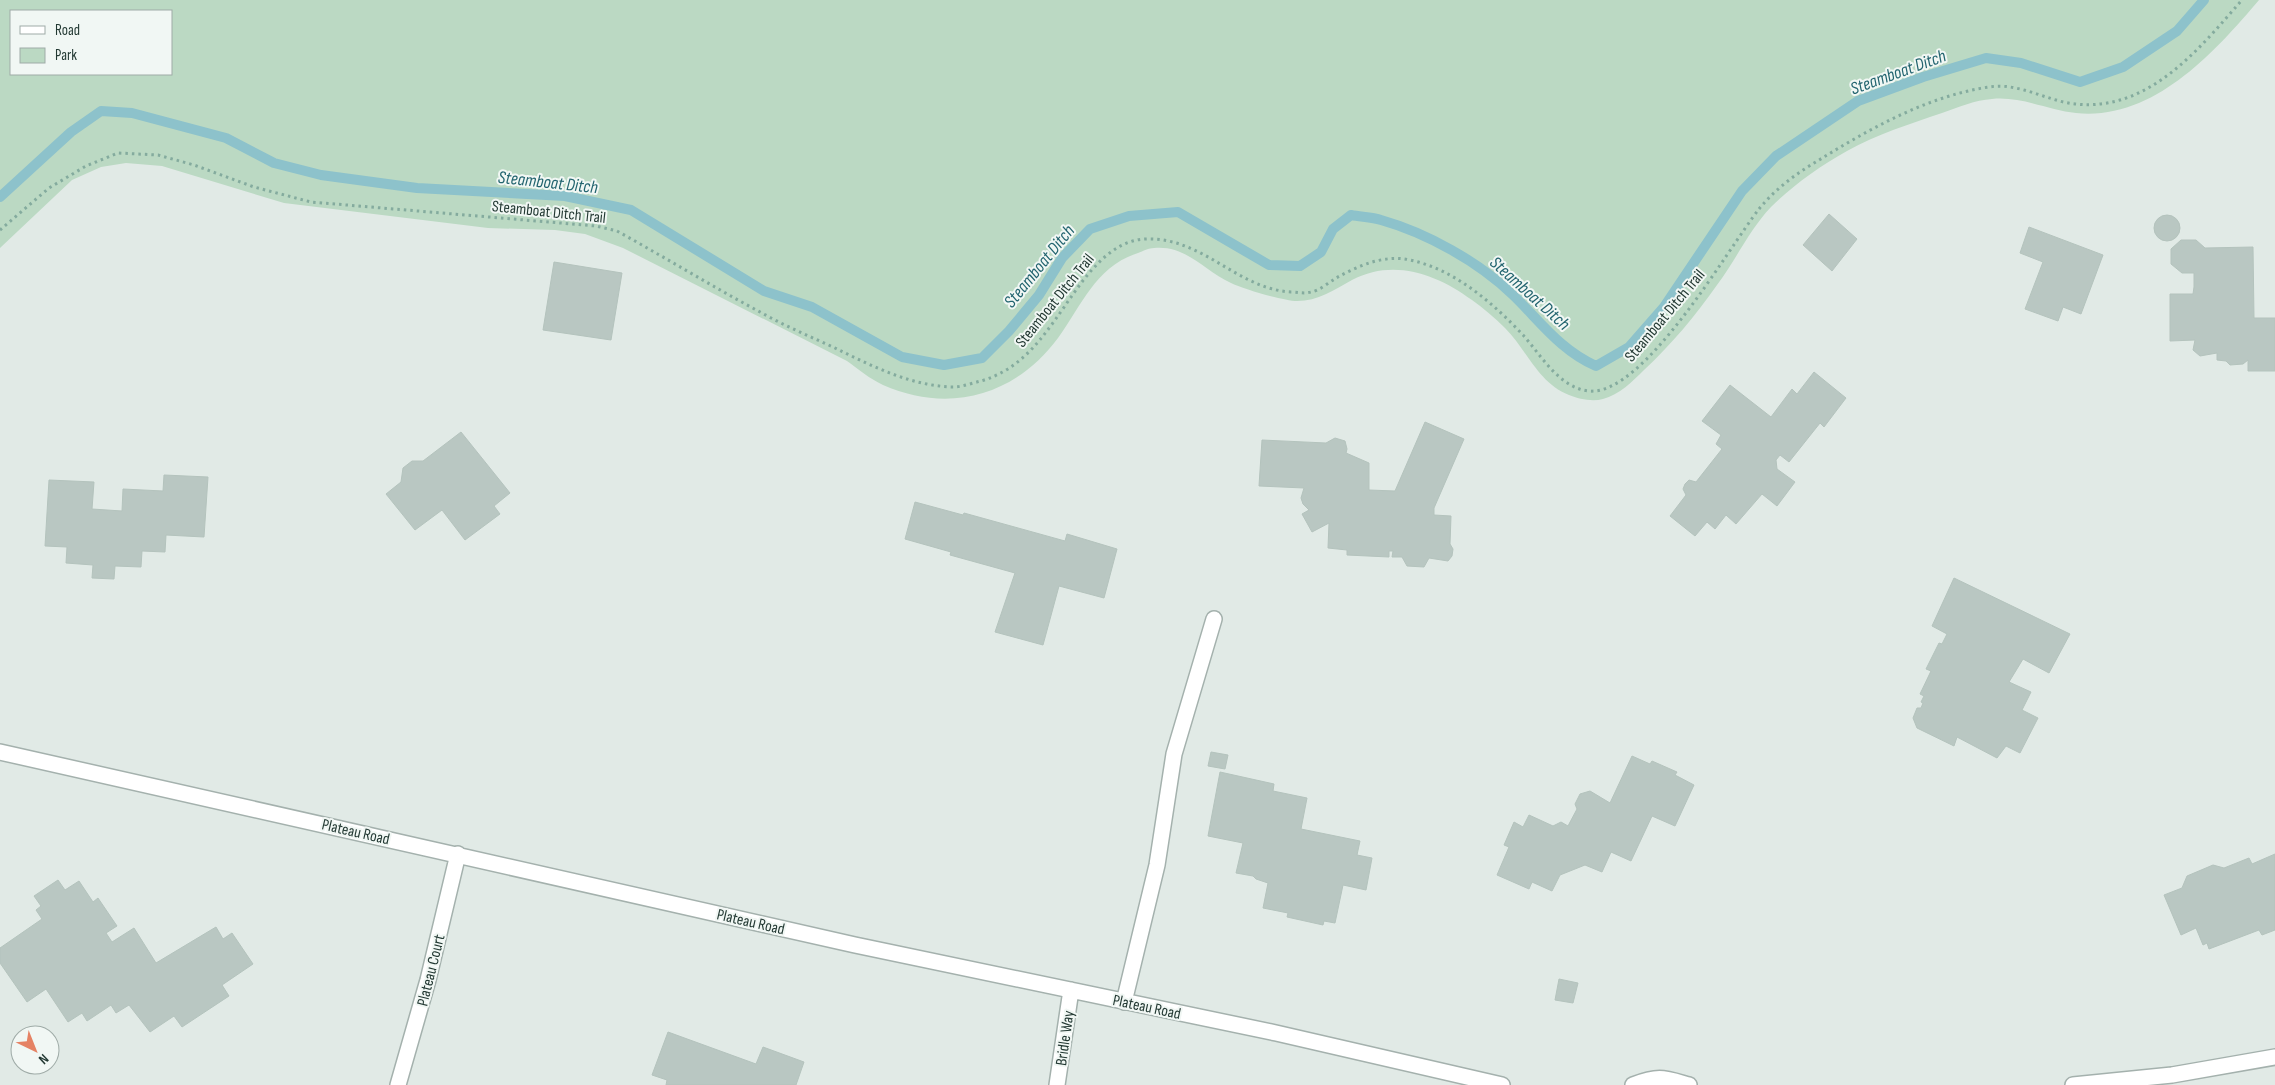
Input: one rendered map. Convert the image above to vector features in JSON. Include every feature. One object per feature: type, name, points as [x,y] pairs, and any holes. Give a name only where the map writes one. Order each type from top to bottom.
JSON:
[{"type":"street","points":[[1124,1002],[1157,866],[1174,754],[1214,619]]},
{"type":"street","name":"Plateau Road","points":[[0,752],[855,945],[1276,1033],[1502,1085]]},
{"type":"street","name":"Plateau Court","points":[[398,1085],[428,980],[458,854]]},
{"type":"street","name":"Bridle Way","points":[[1057,1085],[1071,990]]},
{"type":"street","points":[[2073,1085],[2143,1082],[2275,1057]]},
{"type":"street","points":[[1633,1085],[1648,1079],[1665,1078],[1689,1085]]},
{"type":"path","name":"Steamboat Ditch Trail","points":[[0,230],[49,188],[86,166],[118,153],[158,155],[194,165],[254,187],[311,202],[596,226],[617,231],[767,316],[884,371],[915,382],[956,388],[997,376],[1028,355],[1085,277],[1108,253],[1141,238],[1177,241],[1205,254],[1252,282],[1284,292],[1313,292],[1355,268],[1379,260],[1408,259],[1440,270],[1475,291],[1525,337],[1550,368],[1568,382],[1589,391],[1612,386],[1636,370],[1692,304],[1760,207],[1780,186],[1848,142],[1901,115],[1943,99],[1994,86],[2020,90],[2075,104],[2101,103],[2131,97],[2162,81],[2200,47],[2242,0]]},
{"type":"green space","points":[[0,0],[2259,0],[2202,61],[2156,95],[2131,106],[2104,113],[2076,113],[2024,101],[1986,100],[1967,104],[1870,139],[1837,157],[1797,184],[1771,207],[1756,225],[1709,296],[1674,340],[1625,387],[1609,397],[1599,400],[1586,400],[1558,390],[1541,374],[1505,328],[1485,310],[1444,283],[1414,272],[1383,270],[1367,273],[1319,297],[1297,301],[1274,297],[1237,285],[1221,278],[1195,260],[1176,251],[1166,248],[1148,249],[1123,259],[1111,267],[1091,288],[1058,338],[1041,358],[1022,374],[1001,386],[979,394],[956,398],[932,398],[908,394],[883,385],[847,361],[623,248],[585,234],[555,230],[488,228],[284,203],[162,166],[126,163],[101,167],[72,180],[0,248]]},
{"type":"building","points":[[1829,214],[1857,239],[1832,271],[1803,245]]},
{"type":"building","points":[[2167,215],[2176,219],[2180,228],[2176,237],[2167,241],[2158,237],[2154,228],[2158,219]]},
{"type":"building","points":[[2029,227],[2103,255],[2081,314],[2063,307],[2058,321],[2025,309],[2043,262],[2020,253]]},
{"type":"building","points":[[2181,240],[2196,240],[2205,248],[2253,247],[2254,318],[2275,318],[2275,371],[2248,371],[2248,360],[2243,364],[2230,365],[2226,361],[2217,360],[2217,353],[2200,356],[2193,350],[2195,340],[2170,341],[2170,294],[2193,294],[2194,287],[2194,273],[2182,273],[2171,264],[2171,249]]},
{"type":"building","points":[[554,262],[622,273],[611,340],[543,330]]},
{"type":"building","points":[[1814,372],[1846,398],[1824,427],[1820,423],[1789,462],[1780,455],[1776,460],[1777,469],[1795,482],[1777,506],[1762,494],[1736,524],[1726,515],[1715,529],[1707,522],[1695,536],[1670,516],[1686,495],[1683,489],[1685,484],[1689,480],[1696,482],[1722,449],[1716,444],[1721,435],[1702,421],[1730,385],[1771,417],[1792,389],[1797,394]]},
{"type":"building","points":[[1425,422],[1464,439],[1434,508],[1434,515],[1451,516],[1450,544],[1453,549],[1452,556],[1448,561],[1429,558],[1424,567],[1407,566],[1402,557],[1392,557],[1393,551],[1389,551],[1389,557],[1347,555],[1347,550],[1328,548],[1329,523],[1312,532],[1302,514],[1309,510],[1303,504],[1301,498],[1304,488],[1259,486],[1262,440],[1326,443],[1335,438],[1345,441],[1346,453],[1369,463],[1369,490],[1395,491]]},
{"type":"building","points":[[461,432],[510,493],[494,506],[500,514],[465,540],[442,510],[415,530],[386,494],[401,482],[403,468],[412,461],[423,461]]},
{"type":"building","points":[[164,475],[208,477],[204,537],[166,535],[165,552],[142,551],[141,567],[115,566],[114,579],[92,578],[93,565],[66,563],[67,547],[45,546],[49,480],[94,482],[92,509],[122,511],[123,489],[163,491]]},
{"type":"building","points":[[915,502],[963,515],[964,513],[1065,541],[1067,534],[1117,549],[1104,598],[1059,586],[1043,645],[995,632],[1015,573],[950,555],[951,552],[905,539]]},
{"type":"building","points":[[1954,578],[2070,634],[2049,673],[2023,659],[2009,682],[2031,692],[2022,710],[2038,718],[2020,753],[2006,746],[1997,758],[1957,737],[1954,746],[1917,728],[1913,718],[1917,708],[1921,708],[1923,703],[1921,702],[1924,696],[1920,694],[1931,671],[1926,669],[1939,643],[1942,644],[1947,634],[1932,626]]},
{"type":"building","points":[[1211,752],[1228,755],[1225,769],[1208,766]]},
{"type":"building","points":[[1632,756],[1650,764],[1652,761],[1677,772],[1675,775],[1694,785],[1675,826],[1652,816],[1631,861],[1611,852],[1602,872],[1585,865],[1560,875],[1552,891],[1532,882],[1529,889],[1497,875],[1509,847],[1504,845],[1514,822],[1523,827],[1529,815],[1553,826],[1561,822],[1568,826],[1577,809],[1575,804],[1580,794],[1590,791],[1610,803]]},
{"type":"building","points":[[1220,772],[1274,784],[1273,791],[1307,798],[1301,829],[1360,841],[1357,855],[1372,858],[1366,890],[1343,885],[1335,923],[1324,921],[1323,925],[1287,917],[1288,913],[1263,908],[1268,883],[1253,876],[1236,873],[1243,843],[1208,836]]},
{"type":"building","points":[[2275,854],[2275,930],[2262,935],[2259,930],[2209,949],[2207,943],[2203,945],[2196,928],[2181,935],[2164,895],[2182,888],[2187,876],[2213,865],[2224,868],[2249,858],[2252,864]]},
{"type":"building","points":[[58,880],[65,890],[79,881],[93,902],[98,898],[117,926],[106,933],[112,942],[134,928],[156,963],[216,927],[223,939],[232,933],[253,964],[222,985],[229,996],[182,1027],[174,1016],[150,1032],[129,1005],[116,1013],[111,1005],[87,1021],[82,1013],[68,1022],[46,989],[27,1002],[0,963],[0,948],[42,919],[36,910],[41,906],[34,896]]},
{"type":"building","points":[[1559,979],[1578,983],[1573,1003],[1555,1000]]},
{"type":"building","points":[[668,1032],[756,1064],[763,1047],[804,1062],[796,1085],[666,1085],[667,1080],[652,1075]]},
{"type":"waterway","name":"Steamboat Ditch","points":[[0,197],[71,132],[101,111],[132,113],[226,138],[274,163],[321,175],[417,188],[565,196],[631,210],[764,291],[812,307],[902,357],[944,365],[982,358],[1009,331],[1039,295],[1062,258],[1090,229],[1129,216],[1178,212],[1269,265],[1300,266],[1321,252],[1333,229],[1351,215],[1378,219],[1416,233],[1452,250],[1499,283],[1572,352],[1596,366],[1629,347],[1664,307],[1742,191],[1776,156],[1858,101],[1923,77],[1986,58],[2021,63],[2080,82],[2123,67],[2177,31],[2204,0]]}]
